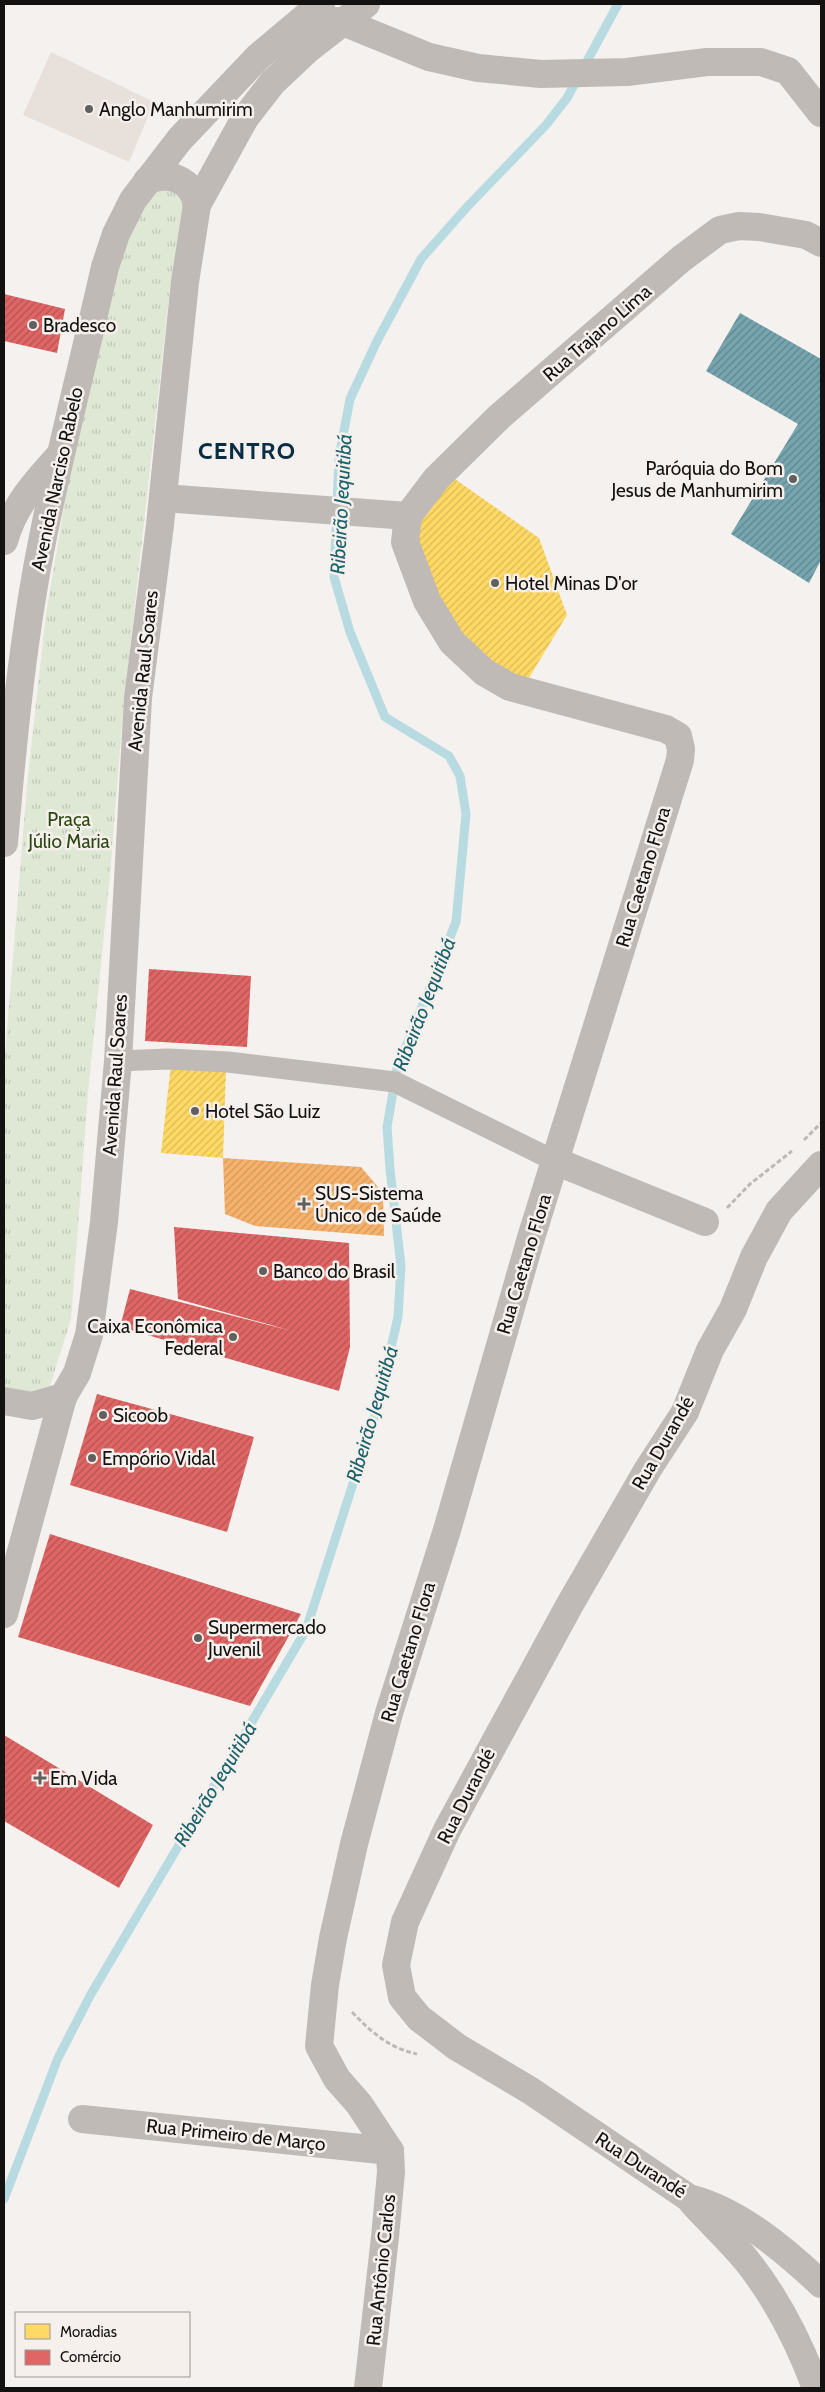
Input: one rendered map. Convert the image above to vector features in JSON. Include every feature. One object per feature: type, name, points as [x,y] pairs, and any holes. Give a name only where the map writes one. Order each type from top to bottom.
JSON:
[{"type":"street","name":"Avenida Raul Soares","points":[[63,1397],[77,1373],[89,1335],[104,1222],[118,1061],[138,698],[163,498],[185,282],[197,205],[245,118],[273,82],[307,50],[366,4]]},
{"type":"street","points":[[313,11],[407,49],[450,63],[540,74],[627,72],[707,62],[761,62],[788,71],[821,112]]},
{"type":"street","name":"Avenida Narciso Rabelo","points":[[4,843],[12,753],[31,603],[60,455],[105,267],[116,234],[146,182],[180,139],[259,56],[313,11]]},
{"type":"street","points":[[146,182],[167,177],[183,181],[194,194],[197,205]]},
{"type":"street","name":"Rua Trajano Lima","points":[[398,515],[499,417],[681,259],[720,230],[739,226],[759,227],[806,235],[821,243]]},
{"type":"street","points":[[4,542],[8,526],[25,494],[60,455]]},
{"type":"street","points":[[163,498],[398,515]]},
{"type":"street","name":"Rua Caetano Flora","points":[[390,2151],[359,2104],[337,2079],[319,2046],[325,1985],[354,1844],[389,1713],[447,1530],[492,1366],[680,760],[681,749],[678,736],[666,729],[510,687],[484,672],[452,642],[427,601],[405,542],[398,515]]},
{"type":"street","points":[[118,1061],[168,1059],[228,1062],[395,1082],[555,1161],[705,1222]]},
{"type":"street","name":"Rua Durandé","points":[[821,1165],[779,1210],[754,1257],[733,1309],[710,1350],[685,1412],[648,1469],[493,1743],[447,1830],[405,1922],[396,1965],[402,1997],[419,2018],[457,2047],[531,2091],[689,2198],[708,2203],[734,2216],[802,2266],[821,2284]]},
{"type":"street","points":[[4,1401],[32,1406],[63,1397]]},
{"type":"street","points":[[4,1614],[11,1563],[63,1397]]},
{"type":"street","name":"Rua Primeiro de Março","points":[[82,2119],[390,2151]]},
{"type":"street","name":"Rua Antônio Carlos","points":[[368,2388],[385,2237],[391,2172],[390,2151]]},
{"type":"street","points":[[689,2198],[747,2260],[776,2300],[799,2342],[816,2388]]},
{"type":"path","points":[[802,1142],[821,1123]]},
{"type":"path","points":[[705,1222],[722,1212],[750,1184],[796,1148]]},
{"type":"path","points":[[325,1985],[378,2038],[404,2051],[433,2057],[457,2047]]},
{"type":"shaded area","name":"Anglo Manhumirim","points":[[51,52],[154,102],[129,162],[23,115]]},
{"type":"green space","name":"Praça Júlio Maria","points":[[173,185],[187,201],[170,288],[123,712],[110,876],[88,1093],[71,1319],[48,1392],[4,1397],[4,1067],[27,785],[46,614],[70,471],[123,242],[147,191]]},
{"type":"building: Moradias","name":"Hotel Minas D'or","points":[[452,477],[539,538],[567,615],[524,686],[466,642],[441,601],[419,541],[419,522]]},
{"type":"building: Moradias","name":"Hotel São Luiz","points":[[171,1064],[226,1069],[223,1158],[161,1153]]},
{"type":"building: Comércio","name":"Bradesco","points":[[4,294],[65,309],[57,353],[4,341]]},
{"type":"building: Comércio","points":[[149,969],[251,976],[247,1047],[145,1041]]},
{"type":"building: Comércio","name":"Banco do Brasil","points":[[174,1227],[349,1243],[350,1347],[339,1391],[120,1327],[130,1289],[292,1331],[178,1299]]},
{"type":"building: Comércio","points":[[97,1394],[254,1437],[227,1532],[70,1485]]},
{"type":"building: Comércio","name":"Supermercado Juvenil","points":[[50,1534],[301,1614],[250,1706],[18,1637]]},
{"type":"building: Comércio","name":"Em Vida","points":[[4,1735],[153,1825],[119,1888],[4,1821]]},
{"type":"building: Saúde","name":"SUS-Sistema Único de Saúde","points":[[223,1158],[361,1167],[383,1193],[384,1236],[255,1226],[225,1214]]},
{"type":"building: Público","name":"Paróquia do Bom Jesus de Manhumirim","points":[[740,313],[821,359],[821,560],[809,583],[731,534],[798,424],[706,371]]},
{"type":"waterway","name":"Ribeirão Jequitibá","points":[[4,2199],[58,2058],[91,1994],[306,1630],[377,1409],[398,1317],[401,1266],[387,1127],[397,1069],[456,922],[466,814],[460,776],[449,756],[385,717],[350,632],[334,577],[339,457],[350,399],[377,341],[421,259],[467,207],[546,125],[567,98],[618,4]]},
{"type":"place","name":"Anglo Manhumirim","points":[[89,109]]},
{"type":"place","name":"Bradesco","points":[[33,325]]},
{"type":"place","name":"Paróquia do Bom Jesus de Manhumirim","points":[[793,479]]},
{"type":"place","name":"Hotel Minas D'or","points":[[495,583]]},
{"type":"place","name":"Hotel São Luiz","points":[[195,1111]]},
{"type":"place","name":"SUS-Sistema Único de Saúde","points":[[304,1204]]},
{"type":"place","name":"Banco do Brasil","points":[[263,1271]]},
{"type":"place","name":"Caixa Econômica Federal","points":[[233,1337]]},
{"type":"place","name":"Sicoob","points":[[103,1415]]},
{"type":"place","name":"Empório Vidal","points":[[92,1458]]},
{"type":"place","name":"Supermercado Juvenil","points":[[198,1638]]},
{"type":"place","name":"Em Vida","points":[[40,1778]]},
{"type":"district","name":"CENTRO","points":[[247,450]]}]
